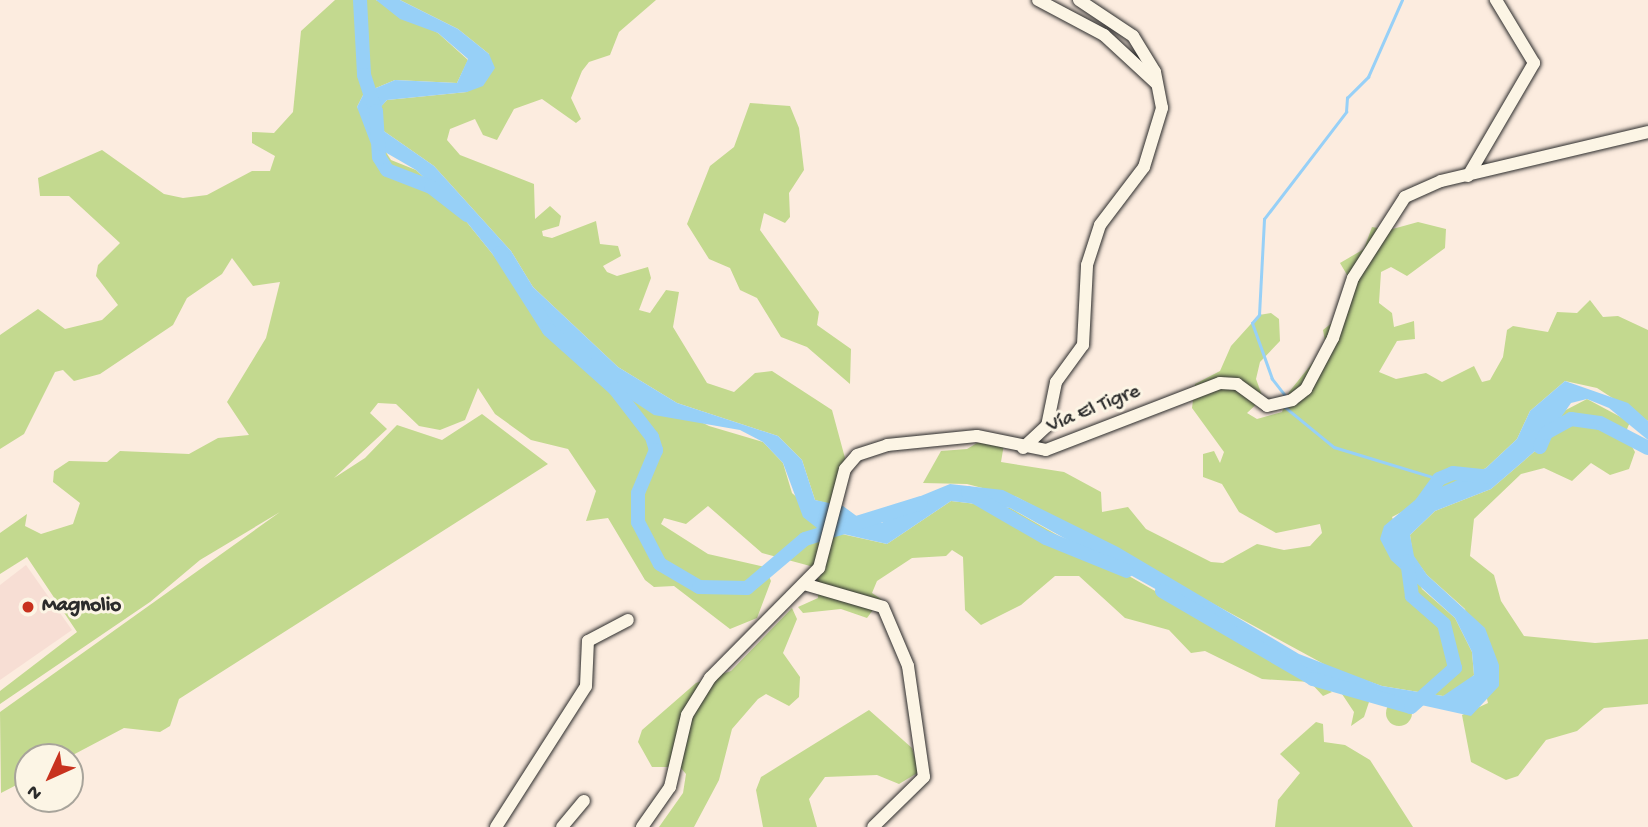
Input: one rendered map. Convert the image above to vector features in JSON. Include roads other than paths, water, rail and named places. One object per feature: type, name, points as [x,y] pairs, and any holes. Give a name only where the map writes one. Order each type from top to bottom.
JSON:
[{"type":"street","points":[[1038,0],[1104,36],[1160,88]]},
{"type":"street","points":[[1023,448],[1047,426],[1056,382],[1083,345],[1092,248],[1106,209],[1156,143],[1160,88],[1133,36],[1079,0]]},
{"type":"street","points":[[1468,176],[1534,64],[1496,0]]},
{"type":"street","name":"Vía El Tigre","points":[[642,827],[670,787],[696,698],[729,653],[804,584],[831,539],[850,460],[875,447],[977,436],[1023,448],[1059,446],[1220,383],[1237,384],[1267,407],[1292,400],[1329,347],[1353,278],[1391,211],[1420,187],[1648,132]]},
{"type":"street","points":[[804,584],[883,607],[908,666],[924,778],[873,827]]},
{"type":"street","points":[[496,827],[586,686],[583,650],[588,641],[628,620]]},
{"type":"street","points":[[562,827],[584,801]]},
{"type":"water","points":[[376,0],[400,0],[458,29],[489,54],[495,68],[483,86],[467,92],[387,100],[373,116],[378,127],[434,166],[511,251],[533,287],[618,367],[677,403],[778,436],[802,460],[815,500],[843,506],[862,520],[882,523],[911,500],[950,484],[1003,490],[1118,547],[1299,654],[1382,686],[1443,696],[1474,675],[1472,652],[1455,618],[1391,560],[1380,539],[1384,526],[1420,496],[1486,468],[1517,439],[1530,411],[1565,381],[1628,403],[1648,421],[1648,440],[1609,408],[1587,399],[1571,403],[1541,446],[1491,489],[1435,511],[1410,535],[1414,556],[1427,575],[1485,628],[1499,665],[1499,686],[1471,716],[1326,684],[1010,508],[951,501],[887,544],[817,528],[803,517],[783,463],[763,442],[740,430],[654,415],[615,389],[577,359],[453,205],[416,170],[371,144],[357,107],[364,93],[395,80],[457,83],[468,59],[438,33],[400,19]]},
{"type":"waterway","points":[[360,0],[364,75],[376,111],[379,157],[387,170],[431,187],[467,215]]},
{"type":"waterway","points":[[1286,397],[1272,379],[1252,323],[1259,315],[1264,219],[1346,112],[1347,98],[1368,77],[1402,0]]},
{"type":"waterway","points":[[500,253],[549,330],[615,389],[652,437],[656,450],[638,493],[638,522],[660,564],[699,587],[747,588],[805,539],[921,503]]},
{"type":"waterway","points":[[1285,407],[1334,447],[1439,479]]},
{"type":"waterway","points":[[1540,447],[1546,433],[1571,419],[1600,423],[1648,448]]},
{"type":"waterway","points":[[1421,504],[1439,479],[1453,473],[1491,477]]},
{"type":"waterway","points":[[968,493],[1046,538],[1127,571]]},
{"type":"waterway","points":[[1162,591],[1313,679],[1411,707],[1455,668],[1444,624],[1412,596],[1407,561]]},
{"type":"place","name":"Magnolio","points":[[28,607]]}]
